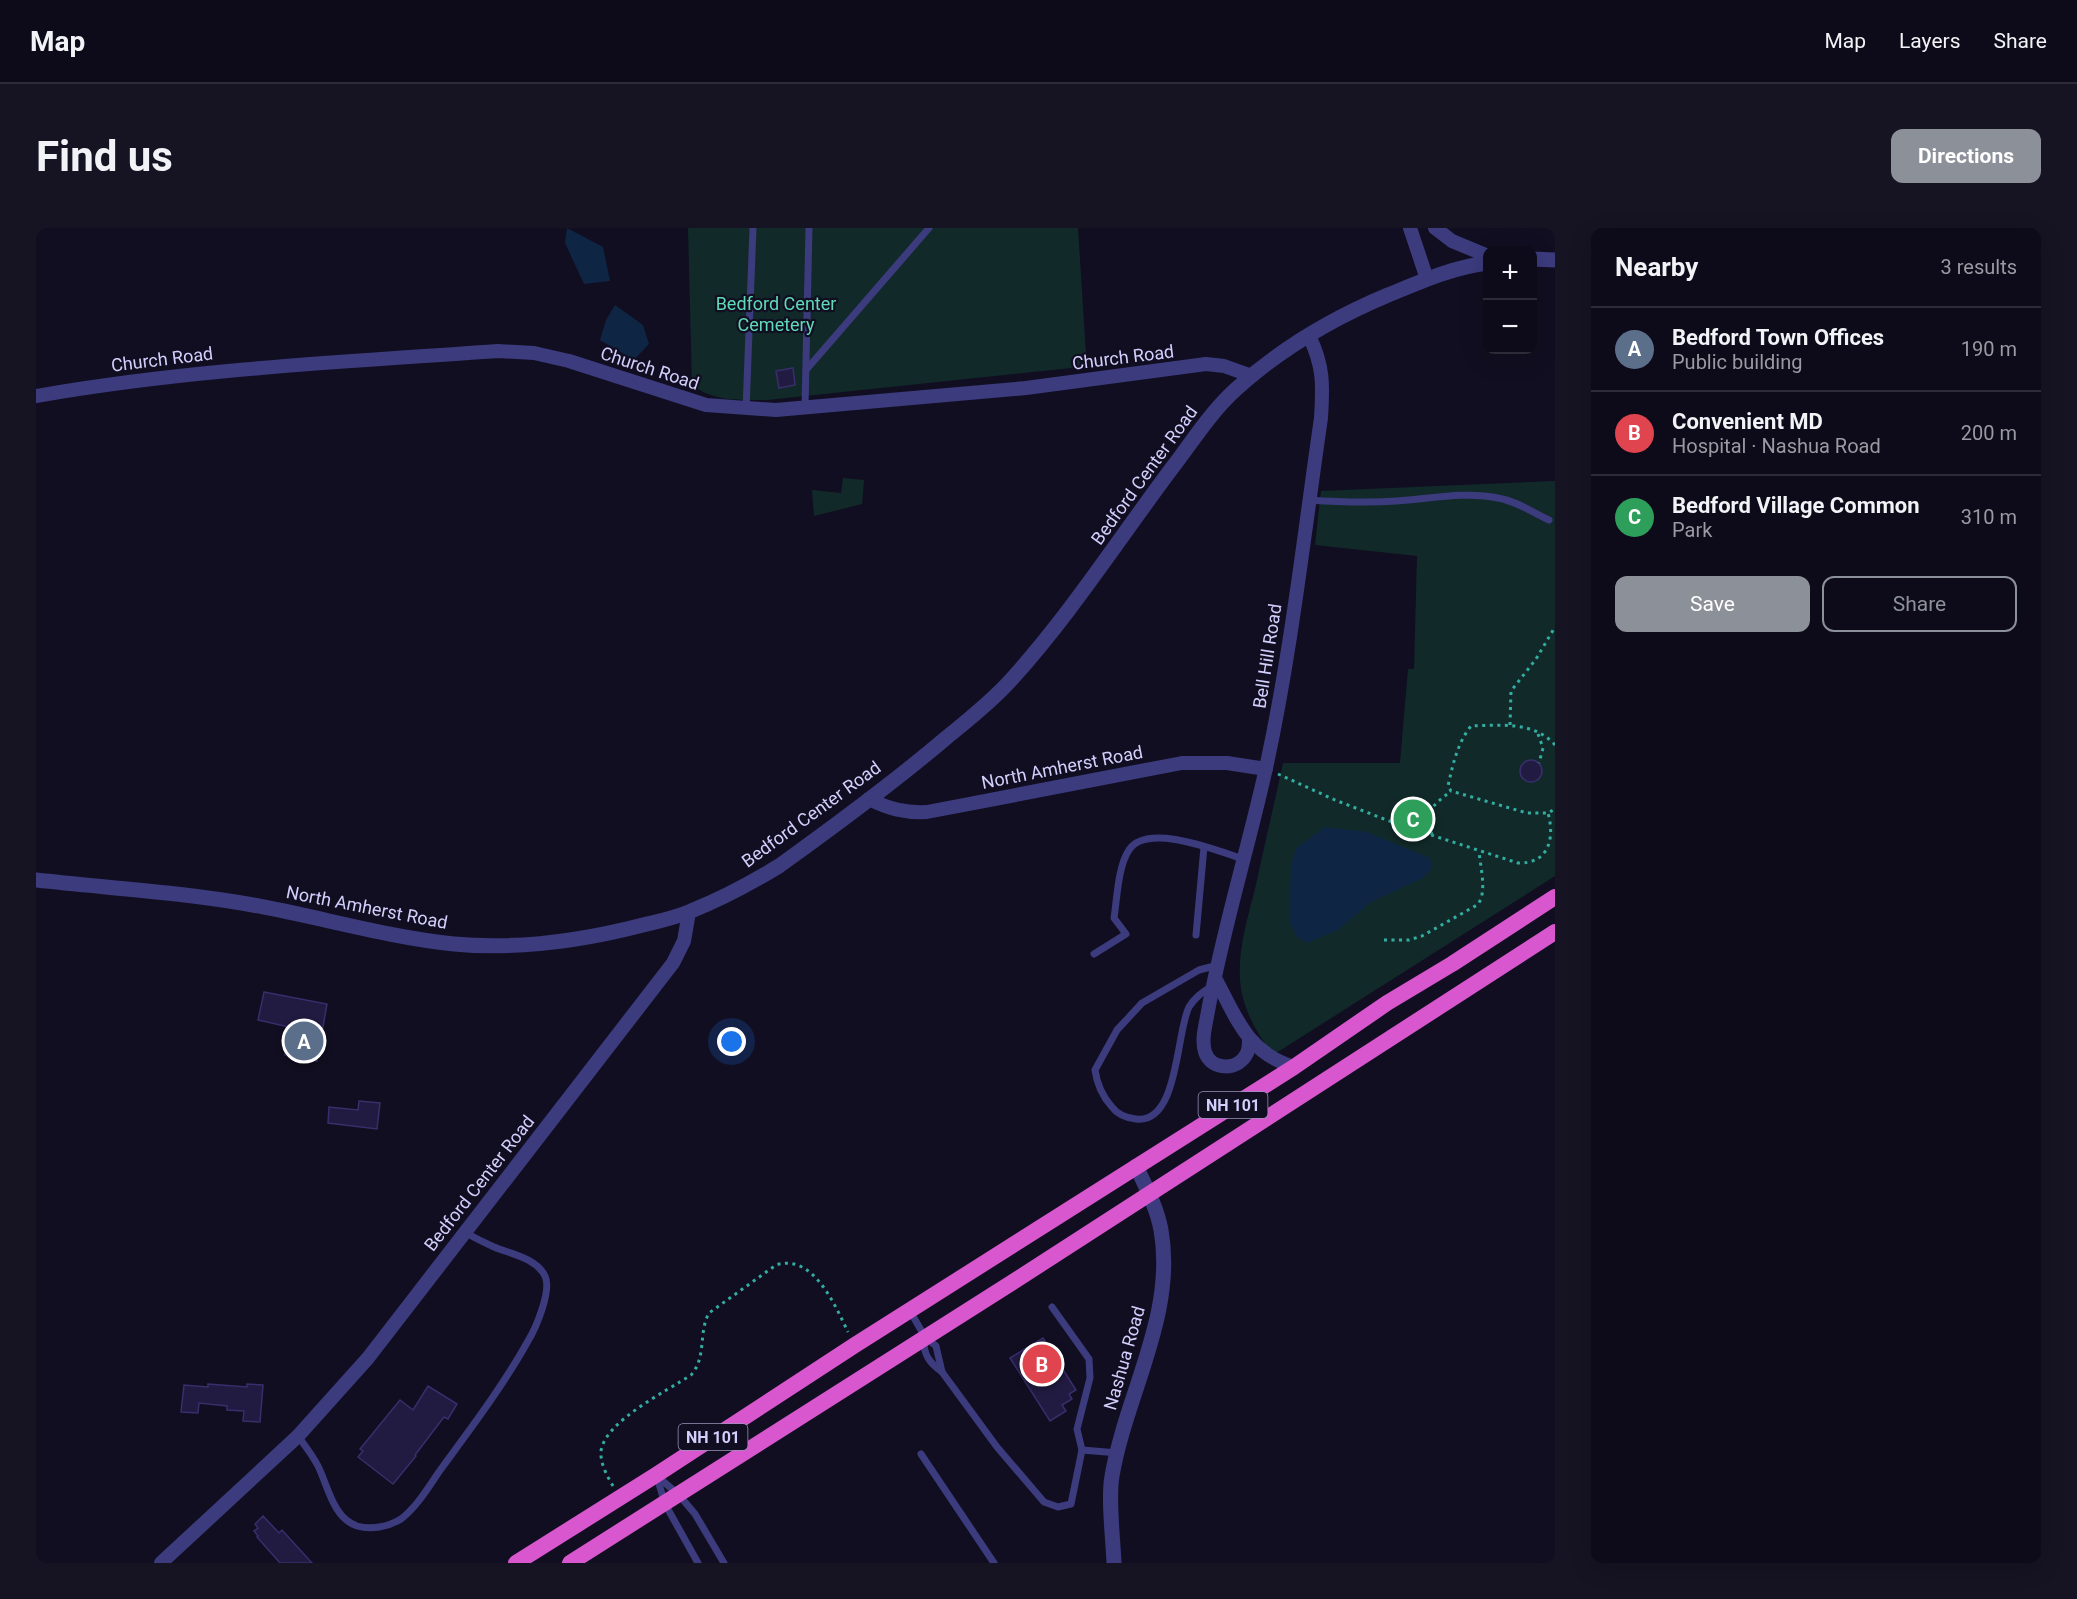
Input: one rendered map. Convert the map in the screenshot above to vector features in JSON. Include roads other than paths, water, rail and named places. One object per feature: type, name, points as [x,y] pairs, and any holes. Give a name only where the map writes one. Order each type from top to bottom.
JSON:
[{"type":"highway","name":"NH 101","points":[[516,1563],[1294,1067],[1387,1003],[1555,897]]},
{"type":"highway","name":"NH 101","points":[[570,1563],[672,1500],[1555,932]]},
{"type":"street","points":[[1410,228],[1427,279]]},
{"type":"street","points":[[1435,228],[1452,241],[1483,254]]},
{"type":"street","points":[[1537,259],[1555,260]]},
{"type":"street","name":"Bedford Center Road","points":[[161,1563],[298,1436],[368,1358],[673,963],[684,941],[689,912],[779,866],[936,746],[1009,683],[1068,614],[1136,516],[1216,410],[1252,376],[1309,336],[1354,309],[1427,279],[1453,270],[1483,264]]},
{"type":"street","name":"Bell Hill Road","points":[[1249,1040],[1248,1052],[1243,1060],[1233,1066],[1224,1067],[1215,1064],[1206,1054],[1204,1042],[1215,976],[1266,769],[1283,680],[1321,418],[1323,386],[1320,363],[1309,336]]},
{"type":"street","name":"Church Road","points":[[36,396],[212,371],[498,351],[534,353],[569,361],[706,405],[746,409],[777,410],[1026,387],[1206,364],[1224,366],[1252,376]]},
{"type":"street","name":"North Amherst Road","points":[[869,799],[901,812],[927,812],[1182,763],[1227,763],[1266,769]]},
{"type":"street","name":"North Amherst Road","points":[[36,880],[240,903],[427,941],[478,946],[561,942],[617,932],[689,912]]},
{"type":"street","points":[[1215,976],[1249,1040],[1277,1062],[1294,1067]]},
{"type":"street","name":"Nashua Road","points":[[1114,1563],[1112,1478],[1143,1370],[1161,1296],[1164,1252],[1161,1228],[1136,1166]]},
{"type":"lane","points":[[746,409],[753,228]]},
{"type":"lane","points":[[805,407],[809,228]]},
{"type":"lane","points":[[806,370],[929,228]]},
{"type":"lane","points":[[1309,500],[1396,501],[1462,494],[1484,495],[1512,502],[1549,520]]},
{"type":"lane","points":[[1094,954],[1126,934],[1114,918],[1123,865],[1129,849],[1141,840],[1160,837],[1243,859]]},
{"type":"lane","points":[[1196,935],[1204,847]]},
{"type":"lane","points":[[1199,970],[1215,976],[1189,1008],[1175,1072],[1167,1096],[1158,1110],[1138,1120],[1126,1117],[1114,1110],[1101,1094],[1095,1070],[1117,1030],[1142,1003],[1199,970]]},
{"type":"lane","points":[[298,1436],[313,1457],[331,1498],[345,1520],[365,1528],[376,1528],[399,1520],[415,1504],[480,1417],[529,1341],[546,1292],[547,1283],[537,1266],[466,1233]]},
{"type":"lane","points":[[925,1337],[924,1351],[927,1358],[942,1372],[997,1447],[1044,1502],[1058,1508],[1071,1504],[1082,1450],[1077,1428],[1089,1378],[1089,1359],[1052,1307]]},
{"type":"lane","points":[[910,1311],[925,1337],[936,1346],[942,1372]]},
{"type":"lane","points":[[1082,1450],[1118,1453]]},
{"type":"lane","points":[[921,1454],[994,1563]]},
{"type":"lane","points":[[656,1475],[672,1500],[698,1563]]},
{"type":"lane","points":[[656,1475],[672,1500],[695,1514],[724,1563]]},
{"type":"water","points":[[567,228],[603,247],[610,281],[584,284],[565,243]]},
{"type":"water","points":[[615,305],[643,325],[649,344],[634,360],[600,340],[606,320]]},
{"type":"water","points":[[1325,827],[1367,832],[1430,858],[1432,868],[1423,878],[1371,902],[1338,930],[1307,943],[1296,936],[1289,921],[1291,866],[1296,848]]},
{"type":"place","name":"Bedford Village Common","points":[[1413,819]]},
{"type":"place","name":"Bedford Town Offices","points":[[304,1041]]},
{"type":"place","name":"Convenient MD","points":[[1042,1364]]},
{"type":"park label","name":"Bedford Center Cemetery","points":[[776,313]]}]
